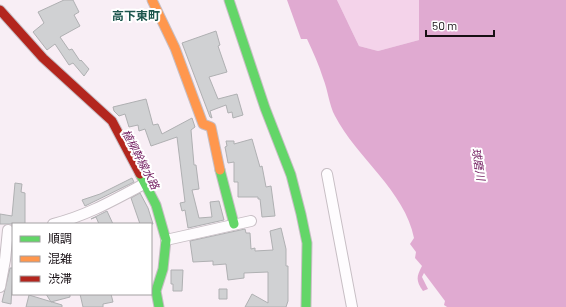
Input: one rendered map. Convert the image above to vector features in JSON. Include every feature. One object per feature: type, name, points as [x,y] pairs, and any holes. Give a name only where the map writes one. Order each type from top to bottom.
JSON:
[{"type":"street","points":[[152,0],[175,48],[203,124],[210,127],[214,135],[222,181],[234,224]]},
{"type":"street","points":[[228,0],[265,108],[291,175],[301,214],[307,243],[306,307]]},
{"type":"street","points":[[0,10],[43,58],[112,121],[120,135],[141,185],[156,205],[166,240],[163,268],[156,291],[159,307]]},
{"type":"street","points":[[327,174],[352,307]]},
{"type":"street","points":[[57,223],[75,218],[111,203],[141,185]]},
{"type":"street","points":[[166,240],[251,221]]},
{"type":"street","points":[[0,287],[5,260],[7,230]]},
{"type":"shaded area","points":[[337,0],[419,0],[419,40],[378,51],[359,46]]},
{"type":"water","name":"球磨川","points":[[287,0],[337,0],[359,46],[378,51],[419,40],[419,0],[566,0],[566,307],[447,307],[444,305],[445,301],[424,273],[422,277],[428,289],[423,291],[418,279],[422,266],[415,258],[416,252],[410,244],[414,238],[409,221],[391,190],[355,146],[335,116],[316,58],[307,39],[301,39]]},
{"type":"building","points":[[64,0],[73,0],[79,12],[74,15],[80,26],[60,37],[69,50],[72,49],[80,61],[81,60],[89,69],[84,76],[73,63],[69,65],[55,44],[47,50],[33,32],[44,23],[38,12]]},
{"type":"building","points":[[216,31],[220,45],[218,46],[227,72],[209,77],[218,99],[237,94],[243,115],[233,118],[232,112],[228,113],[226,105],[210,111],[212,118],[210,117],[182,43]]},
{"type":"building","points":[[146,99],[153,125],[158,124],[162,134],[192,118],[195,127],[191,130],[194,165],[196,165],[199,189],[192,190],[199,218],[212,217],[210,202],[219,201],[224,220],[188,228],[185,210],[182,211],[180,203],[185,202],[177,137],[151,146],[145,129],[139,131],[138,125],[129,127],[125,114],[119,116],[114,111],[113,107]]},
{"type":"building","points":[[252,139],[260,167],[262,166],[266,187],[271,186],[275,216],[262,217],[260,199],[258,199],[258,197],[238,197],[238,182],[234,182],[234,162],[228,163],[225,147],[227,146],[226,141],[234,141],[234,144]]},
{"type":"building","points":[[132,178],[134,182],[85,206],[82,200],[100,194]]},
{"type":"building","points":[[15,183],[22,184],[21,192],[25,193],[25,223],[0,224],[0,214],[12,216]]},
{"type":"building","points":[[140,193],[148,208],[153,224],[140,223],[131,198]]},
{"type":"building","points":[[107,211],[113,223],[99,223],[96,217],[91,219]]},
{"type":"building","points":[[281,228],[286,249],[286,266],[288,266],[288,301],[286,307],[245,307],[252,294],[268,303],[268,272],[244,273],[244,278],[228,280],[226,264],[213,265],[213,261],[193,262],[190,241],[245,229],[246,233],[250,233],[251,249],[255,248],[255,251],[273,250],[270,231]]},
{"type":"building","points":[[10,268],[12,268],[11,304],[2,302]]},
{"type":"building","points":[[171,270],[183,270],[182,291],[173,291],[173,284],[171,284]]},
{"type":"building","points":[[219,289],[227,289],[227,299],[219,299]]},
{"type":"building","points":[[29,295],[62,305],[62,307],[26,307]]},
{"type":"building","points":[[47,295],[70,295],[70,297],[51,302]]},
{"type":"building","points":[[80,295],[111,295],[113,302],[103,304],[103,307],[83,307]]},
{"type":"traffic: fast","points":[[229,0],[265,108],[291,175],[301,214],[307,243],[306,307]]},
{"type":"traffic: fast","points":[[220,170],[234,224]]},
{"type":"traffic: fast","points":[[140,174],[156,205],[166,240],[163,269],[156,291],[159,307]]},
{"type":"traffic: slow","points":[[152,0],[175,48],[203,124],[211,127],[220,170]]},
{"type":"traffic: jam","points":[[0,10],[43,58],[112,121],[140,174]]},
{"type":"district","name":"高下東町","points":[[136,15]]},
{"type":"water label","name":"植柳幹線水路","points":[[141,159]]}]
